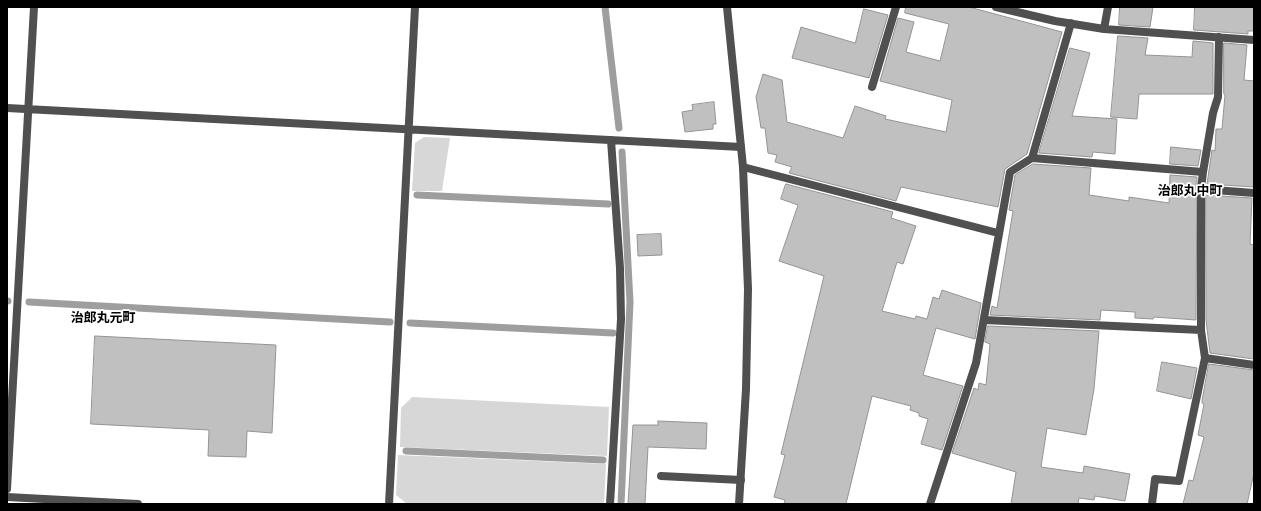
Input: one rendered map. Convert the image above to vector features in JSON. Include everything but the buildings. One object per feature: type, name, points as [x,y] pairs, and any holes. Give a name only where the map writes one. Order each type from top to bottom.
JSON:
[{"type":"street","points":[[7,489],[34,7]]},
{"type":"street","points":[[389,504],[415,7]]},
{"type":"street","points":[[727,7],[743,168],[748,289],[746,389],[739,504]]},
{"type":"street","points":[[872,87],[896,7]]},
{"type":"street","points":[[996,7],[1104,29],[1254,40]]},
{"type":"street","points":[[1104,29],[1108,7]]},
{"type":"street","points":[[1032,158],[1071,23]]},
{"type":"street","points":[[1152,504],[1155,479],[1180,481],[1205,358],[1201,330],[1201,189],[1213,113],[1218,97],[1219,37]]},
{"type":"street","points":[[7,108],[741,147]]},
{"type":"street","points":[[610,504],[621,319],[620,268],[611,140]]},
{"type":"street","points":[[930,504],[976,363],[1010,172],[1032,158],[1203,172]]},
{"type":"street","points":[[743,168],[998,233]]},
{"type":"street","points":[[1201,189],[1254,193]]},
{"type":"street","points":[[984,320],[1201,330]]},
{"type":"street","points":[[1205,358],[1254,365]]},
{"type":"street","points":[[661,476],[741,480]]},
{"type":"street","points":[[7,497],[138,504]]},
{"type":"shaded area","points":[[424,137],[450,138],[442,191],[412,191],[415,143]]},
{"type":"shaded area","points":[[412,397],[609,407],[607,456],[400,447],[401,408]]},
{"type":"shaded area","points":[[398,455],[606,464],[604,504],[407,504],[396,495]]},
{"type":"waterway","points":[[605,7],[619,128]]},
{"type":"waterway","points":[[621,504],[630,302],[622,152]]},
{"type":"waterway","points":[[417,195],[608,204]]},
{"type":"waterway","points":[[29,302],[390,322]]},
{"type":"waterway","points":[[410,323],[613,333]]},
{"type":"waterway","points":[[406,451],[603,460]]},
{"type":"district","name":"治郎丸中町","points":[[1190,191]]},
{"type":"district","name":"治郎丸元町","points":[[103,318]]}]
